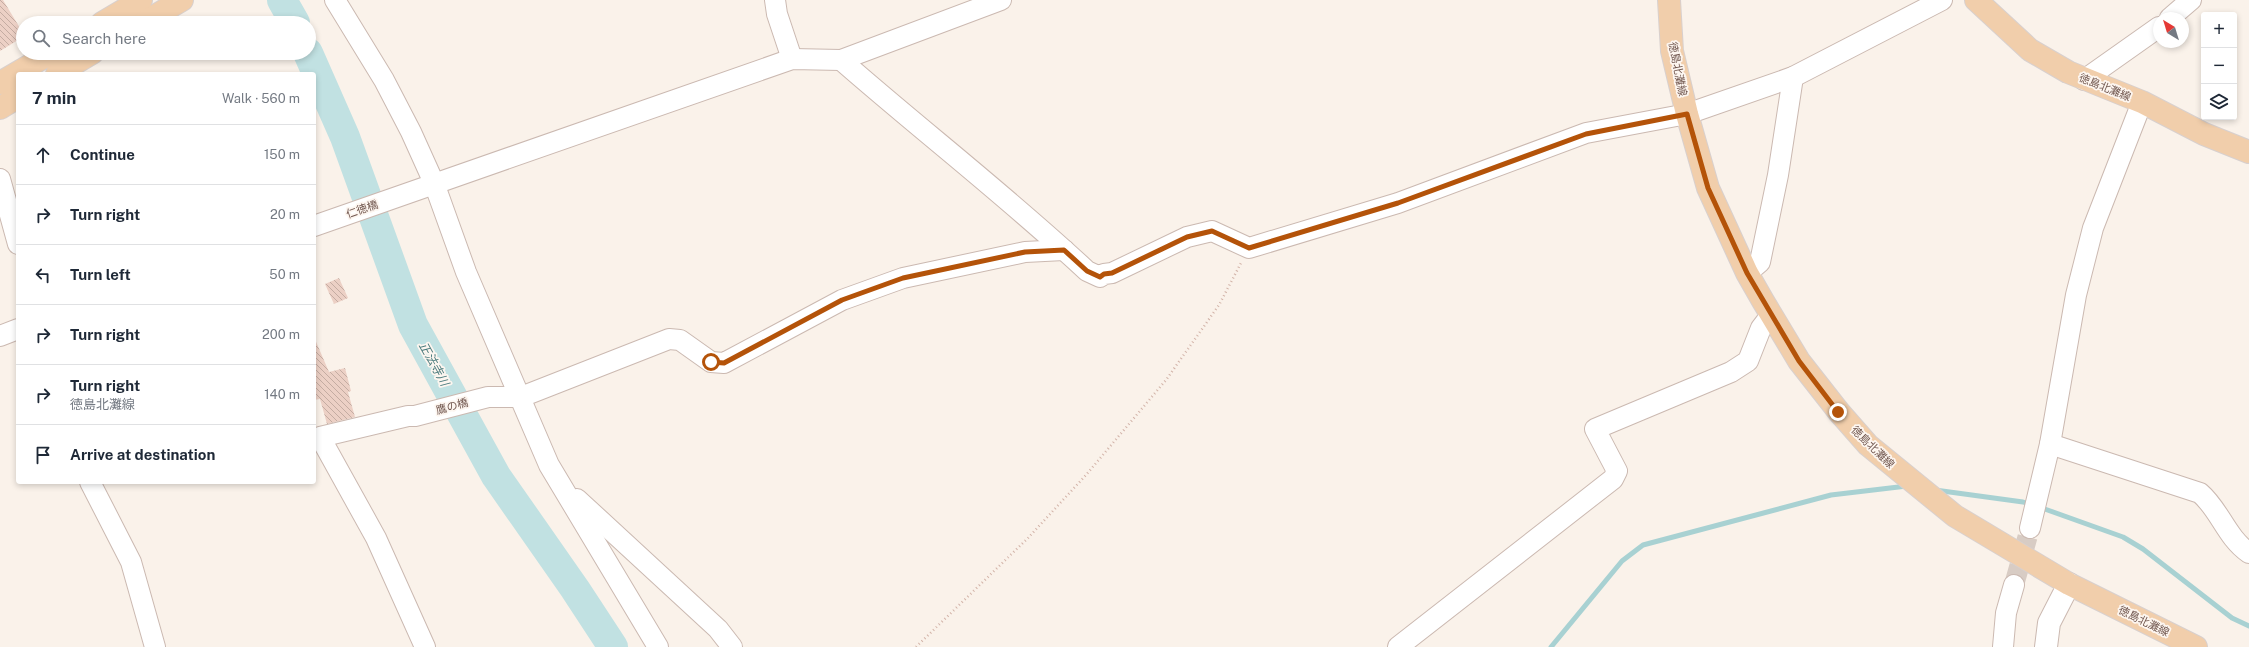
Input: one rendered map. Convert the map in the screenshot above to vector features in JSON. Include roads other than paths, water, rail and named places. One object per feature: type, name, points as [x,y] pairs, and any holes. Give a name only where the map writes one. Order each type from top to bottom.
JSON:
[{"type":"main road","points":[[114,16],[141,0]]},
{"type":"main road","points":[[155,16],[182,0]]},
{"type":"main road","name":"徳島北灘線","points":[[1669,0],[1672,51],[1687,114],[1708,188],[1747,273],[1771,315],[1799,361],[1838,412],[1868,445],[1894,468],[1955,516],[2070,584],[2196,647]]},
{"type":"main road","name":"徳島北灘線","points":[[1976,0],[2030,50],[2084,80],[2142,102],[2204,134],[2249,152]]},
{"type":"main road","points":[[19,72],[39,60]]},
{"type":"main road","points":[[60,72],[80,60]]},
{"type":"main road","points":[[0,83],[16,74]]},
{"type":"main road","points":[[0,108],[16,98]]},
{"type":"street","points":[[335,0],[384,80],[434,183],[466,272],[549,465],[658,647]]},
{"type":"street","points":[[775,0],[777,14],[792,59],[841,60],[1001,0]]},
{"type":"street","points":[[841,60],[903,114],[942,143],[1087,271],[1100,277],[1104,274],[1112,273],[1187,237],[1212,231],[1249,248],[1398,203],[1586,134],[1687,114],[1793,77],[1942,0]]},
{"type":"street","points":[[2177,12],[2191,0]]},
{"type":"street","points":[[2084,80],[2153,31]]},
{"type":"street","name":"仁徳橋","points":[[320,223],[792,59]]},
{"type":"street","points":[[1747,273],[1760,262],[1778,175],[1793,77]]},
{"type":"street","points":[[2032,521],[2050,444],[2076,295],[2093,228],[2142,102]]},
{"type":"street","points":[[0,179],[16,237]]},
{"type":"street","points":[[521,397],[669,339],[680,340],[711,362],[724,363],[842,300],[903,278],[1025,252],[1064,250]]},
{"type":"street","points":[[1398,647],[1612,480],[1617,471],[1595,428],[1731,372],[1748,360],[1761,328],[1771,315]]},
{"type":"street","points":[[0,336],[16,329]]},
{"type":"street","name":"鷹の橋","points":[[425,647],[376,538],[320,437],[408,416],[415,416],[488,397],[521,397]]},
{"type":"street","points":[[2050,444],[2200,493],[2211,503],[2228,534],[2240,547],[2249,553]]},
{"type":"street","points":[[91,484],[131,562],[155,647]]},
{"type":"street","points":[[561,484],[718,629],[732,647]]},
{"type":"street","points":[[2046,647],[2049,623],[2070,584]]},
{"type":"street","points":[[2003,647],[2006,613],[2014,585]]},
{"type":"waterway","name":"正法寺川","points":[[282,0],[291,16]]},
{"type":"waterway","name":"正法寺川","points":[[311,60],[345,137],[413,325],[496,476],[575,589],[613,647]]},
{"type":"waterway","points":[[1551,647],[1622,561],[1643,545],[1831,495],[1907,486]]},
{"type":"waterway","points":[[1935,490],[2023,502],[2032,505]]},
{"type":"waterway","points":[[2039,507],[2123,537],[2143,549],[2232,618],[2249,626]]},
{"type":"tunnel","points":[[2014,585],[2030,528]]}]
